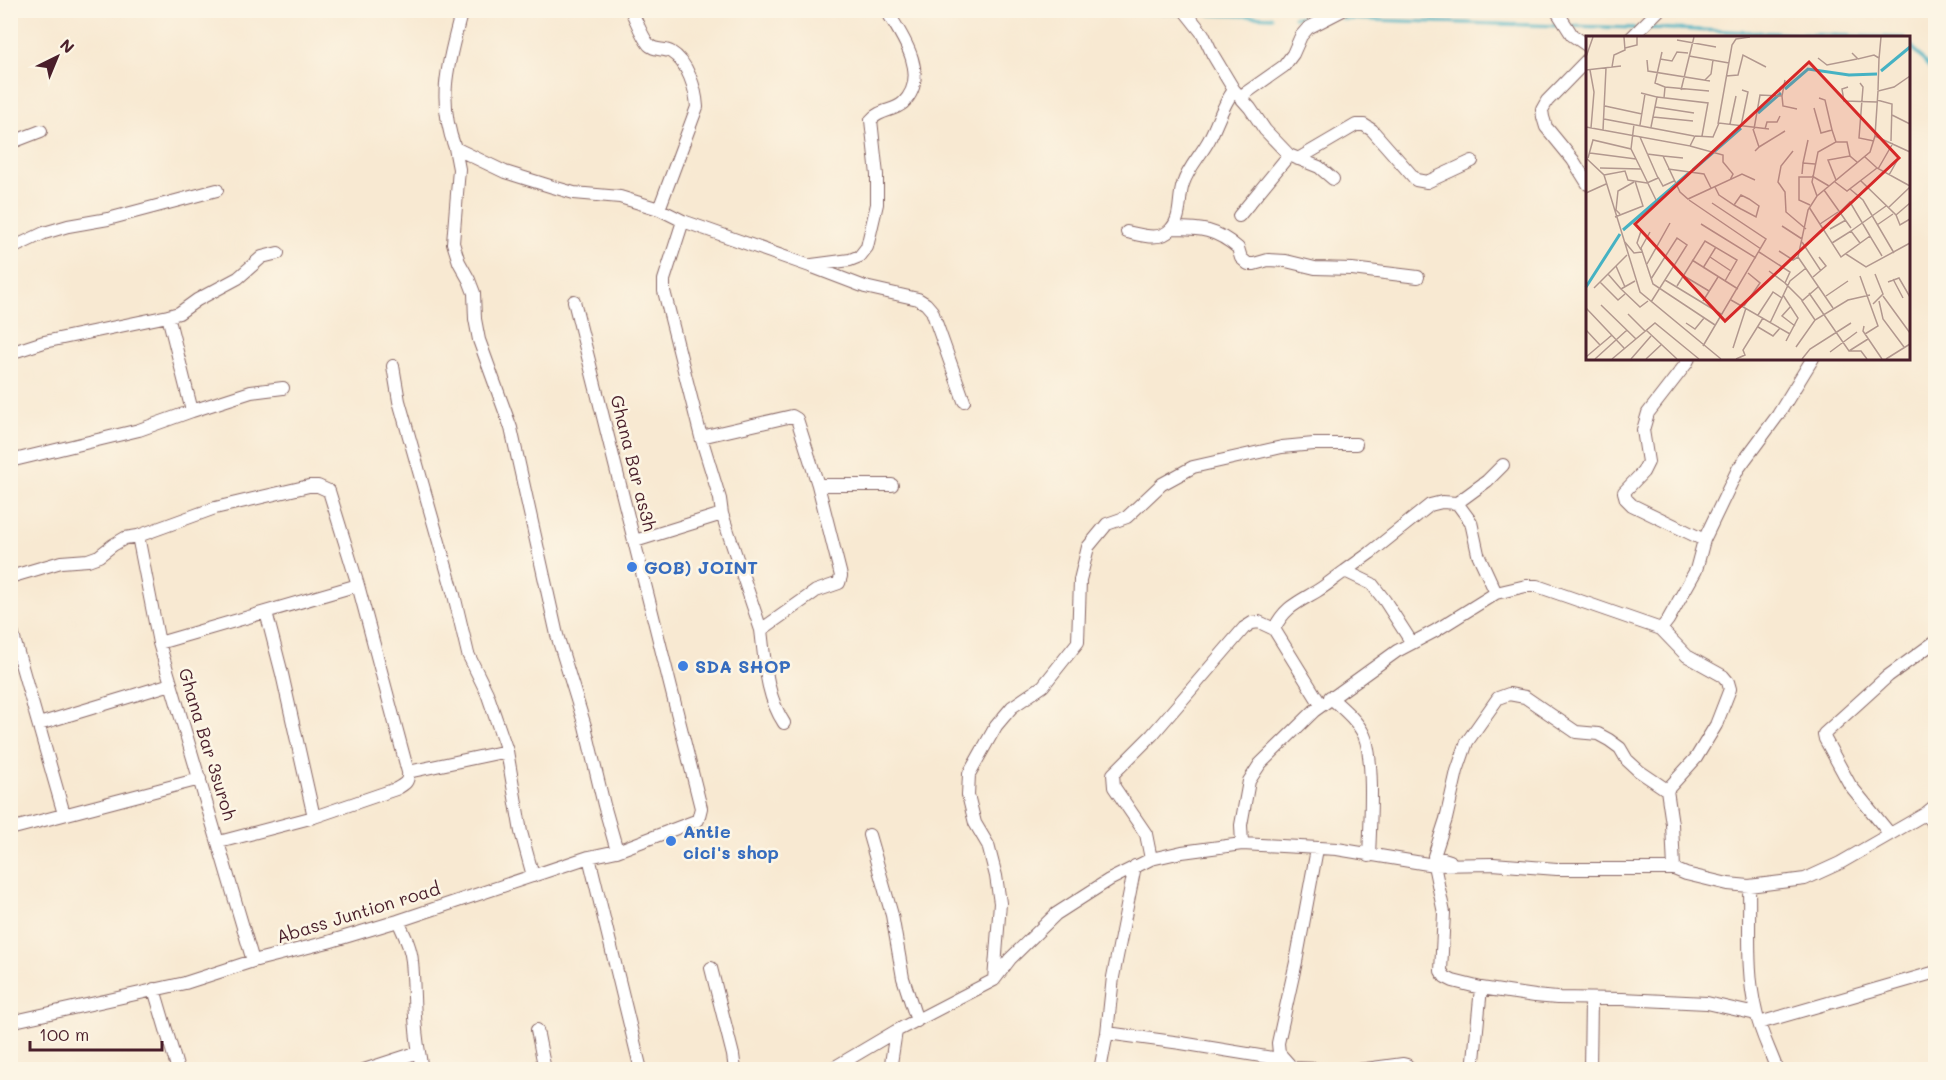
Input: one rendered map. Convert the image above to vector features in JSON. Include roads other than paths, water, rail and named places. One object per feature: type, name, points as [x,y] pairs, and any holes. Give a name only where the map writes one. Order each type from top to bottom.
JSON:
[{"type":"street","points":[[462,10],[448,60],[445,81],[446,112],[459,169],[453,243],[459,262],[474,293],[479,340],[511,428],[557,635],[585,726],[617,851]]},
{"type":"street","points":[[631,10],[649,45],[655,49],[672,52],[692,81],[696,93],[697,107],[658,209]]},
{"type":"street","points":[[810,266],[850,260],[860,256],[867,247],[877,204],[877,175],[871,120],[874,116],[902,104],[910,92],[915,77],[914,65],[902,34],[886,10]]},
{"type":"street","points":[[1184,10],[1203,34],[1213,55],[1237,93],[1265,130],[1294,157],[1318,167],[1333,179]]},
{"type":"street","points":[[1173,228],[1179,212],[1183,184],[1209,140],[1226,101],[1284,66],[1308,28],[1343,10]]},
{"type":"street","points":[[1556,10],[1572,35],[1586,45]]},
{"type":"street","points":[[1632,36],[1659,10]]},
{"type":"street","points":[[1586,60],[1547,101],[1542,110],[1546,127],[1573,160],[1586,182]]},
{"type":"street","points":[[1239,216],[1294,157],[1356,124],[1364,125],[1371,130],[1416,180],[1421,182],[1427,182],[1472,161]]},
{"type":"street","points":[[10,143],[41,131]]},
{"type":"street","points":[[455,148],[506,172],[574,193],[620,197],[658,209],[683,221],[865,287],[918,299],[932,311],[964,401]]},
{"type":"street","points":[[10,249],[44,233],[68,226],[116,217],[217,190]]},
{"type":"street","points":[[683,221],[664,280],[664,291],[701,437],[720,499],[722,514],[761,630],[768,684],[777,713],[784,723]]},
{"type":"street","points":[[1127,232],[1149,237],[1164,234],[1173,228],[1200,228],[1220,235],[1238,248],[1241,258],[1248,264],[1286,261],[1315,268],[1352,269],[1418,277]]},
{"type":"street","points":[[10,353],[94,330],[132,325],[179,313],[197,300],[238,278],[262,257],[278,253]]},
{"type":"street","name":"Ghana Bar as3h","points":[[574,301],[701,808]]},
{"type":"street","points":[[168,316],[192,411]]},
{"type":"street","points":[[1688,360],[1648,413],[1643,430],[1648,462],[1643,472],[1624,492],[1626,500],[1632,505],[1704,540]]},
{"type":"street","points":[[1661,629],[1696,570],[1704,540],[1738,468],[1778,415],[1811,360]]},
{"type":"street","points":[[393,366],[399,401],[454,595],[468,654],[487,693],[507,751],[521,832],[533,876]]},
{"type":"street","points":[[10,461],[139,430],[251,392],[283,388]]},
{"type":"street","points":[[701,437],[792,416],[797,419],[818,484],[841,576],[839,583],[816,591],[761,630]]},
{"type":"street","points":[[994,980],[1000,903],[988,845],[975,823],[968,795],[969,774],[996,726],[1012,706],[1042,686],[1078,642],[1080,580],[1088,547],[1107,524],[1127,517],[1162,484],[1193,467],[1282,447],[1356,444]]},
{"type":"street","points":[[1274,629],[1280,617],[1290,606],[1317,591],[1370,554],[1430,505],[1442,502],[1457,503],[1487,481],[1503,465]]},
{"type":"street","points":[[818,484],[892,485]]},
{"type":"street","points":[[10,577],[61,562],[88,560],[99,556],[125,538],[138,536],[215,508],[309,486],[318,486],[329,491],[358,585],[408,772],[408,780],[405,784],[314,818],[219,842]]},
{"type":"street","points":[[1457,503],[1471,522],[1478,554],[1496,594]]},
{"type":"street","points":[[635,541],[722,514]]},
{"type":"street","name":"Ghana Bar 3suroh","points":[[138,536],[159,643],[253,961]]},
{"type":"street","points":[[1345,571],[1372,584],[1412,643]]},
{"type":"street","points":[[159,643],[358,585]]},
{"type":"street","points":[[1242,844],[1241,825],[1249,781],[1260,764],[1326,701],[1397,651],[1496,594],[1526,586],[1537,586],[1661,629],[1687,656],[1723,676],[1728,682],[1730,689],[1716,725],[1701,749],[1667,790]]},
{"type":"street","points":[[266,612],[314,818]]},
{"type":"street","points":[[1151,859],[1146,834],[1114,787],[1113,774],[1152,735],[1244,628],[1259,622],[1274,629],[1326,701],[1352,717],[1364,736],[1369,756],[1369,855]]},
{"type":"street","points":[[10,625],[64,814]]},
{"type":"street","points":[[1890,834],[1850,785],[1824,734],[1888,676],[1935,641]]},
{"type":"street","points":[[39,724],[171,684]]},
{"type":"street","points":[[1475,865],[1458,864],[1434,856],[1446,819],[1456,771],[1467,742],[1498,698],[1509,694],[1525,697],[1576,732],[1598,734],[1609,740],[1620,748],[1639,771],[1667,790],[1672,824],[1674,869]]},
{"type":"street","points":[[408,772],[507,751]]},
{"type":"street","points":[[10,829],[200,779]]},
{"type":"street","points":[[830,1070],[896,1031],[994,980],[1014,954],[1056,914],[1109,880],[1151,859],[1182,852],[1242,844],[1337,849],[1434,865],[1493,864],[1557,869],[1674,869],[1728,884],[1749,886],[1805,879],[1840,863],[1925,814],[1935,805]]},
{"type":"street","name":"Abass Juntion road","points":[[12,1022],[185,983],[253,961],[398,921],[589,857],[617,851],[693,823],[698,820],[701,808]]},
{"type":"street","points":[[1925,814],[1935,827]]},
{"type":"street","points":[[868,835],[892,915],[903,978],[917,1021]]},
{"type":"street","points":[[1291,1066],[1278,1049],[1278,1043],[1317,849]]},
{"type":"street","points":[[589,857],[641,1070]]},
{"type":"street","points":[[1434,865],[1444,913],[1441,971],[1445,977],[1453,981],[1481,988],[1546,997],[1707,1004],[1734,1008],[1758,1019],[1935,972]]},
{"type":"street","points":[[1100,1070],[1107,1033],[1113,977],[1135,866]]},
{"type":"street","points":[[1749,886],[1749,967],[1758,1019],[1777,1070]]},
{"type":"street","points":[[398,921],[410,948],[414,1014],[422,1070]]},
{"type":"street","points":[[711,968],[735,1070]]},
{"type":"street","points":[[1473,1070],[1481,988]]},
{"type":"street","points":[[154,989],[178,1070]]},
{"type":"street","points":[[1590,1070],[1591,1000]]},
{"type":"street","points":[[10,1008],[12,1022]]},
{"type":"street","points":[[537,1030],[545,1070]]},
{"type":"street","points":[[890,1070],[896,1031]]},
{"type":"street","points":[[1107,1033],[1291,1066],[1344,1070]]},
{"type":"street","points":[[364,1070],[419,1052]]},
{"type":"street","points":[[1358,1070],[1403,1064],[1407,1065],[1410,1070]]},
{"type":"waterway","points":[[1080,10],[1180,14]]},
{"type":"waterway","points":[[1195,14],[1272,17]]},
{"type":"waterway","points":[[1294,17],[1317,18]]},
{"type":"waterway","points":[[1342,19],[1562,26]]},
{"type":"waterway","points":[[1572,26],[1634,28]]},
{"type":"waterway","points":[[1647,28],[1853,36]]},
{"type":"waterway","points":[[1910,44],[1936,76]]},
{"type":"place","name":"GOB) JOINT","points":[[632,567]]},
{"type":"place","name":"SDA SHOP","points":[[683,666]]},
{"type":"place","name":"Antie cici's shop","points":[[671,841]]}]
